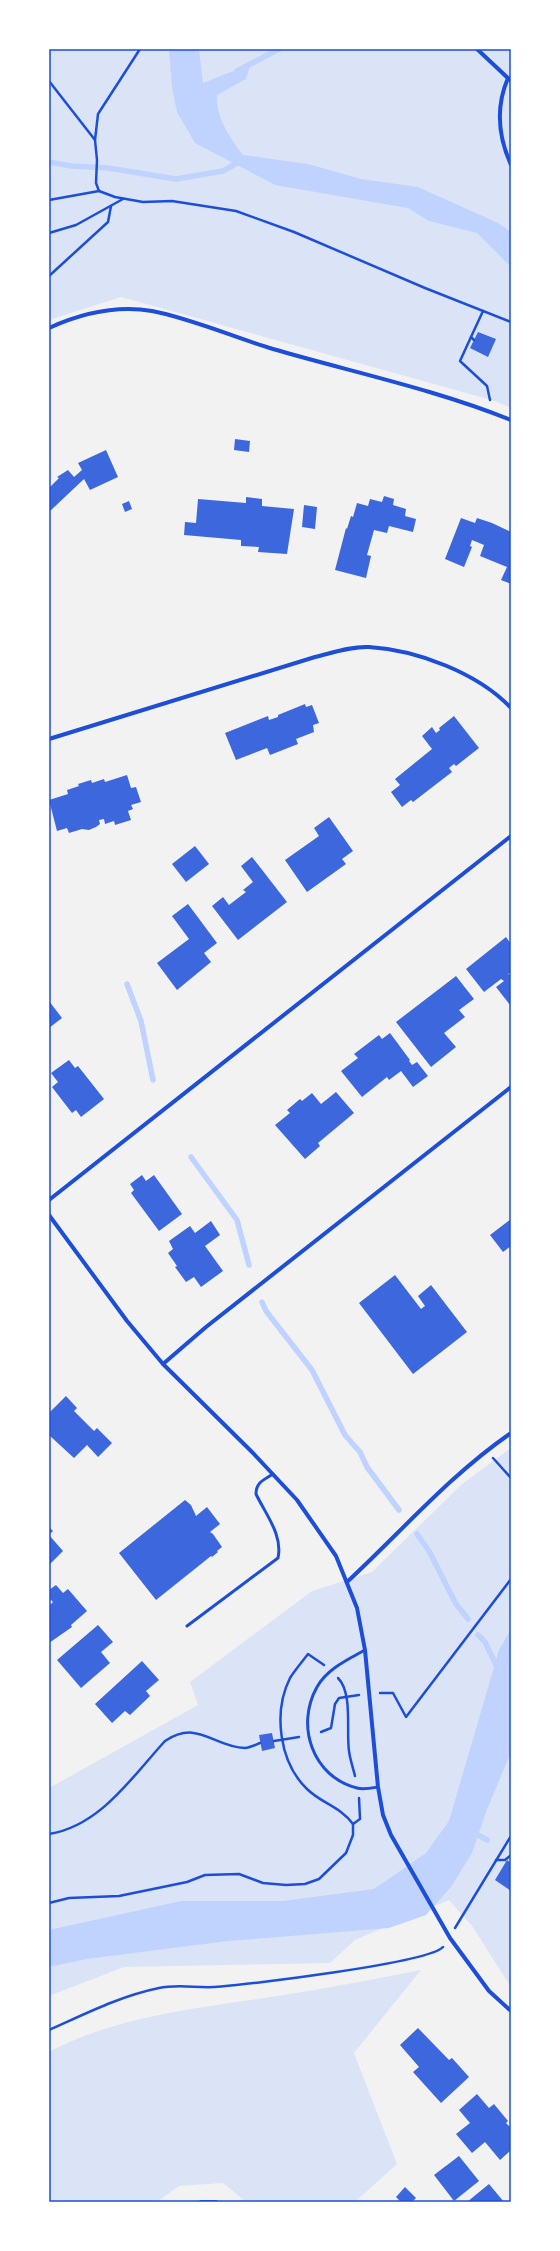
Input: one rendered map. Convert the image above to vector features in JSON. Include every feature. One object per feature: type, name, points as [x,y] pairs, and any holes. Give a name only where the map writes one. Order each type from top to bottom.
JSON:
[{"type":"street","points":[[478,49],[510,80],[500,102],[499,126],[505,151],[511,165]]},
{"type":"street","points":[[49,328],[91,312],[119,309],[151,311],[183,319],[271,348],[436,393],[511,420]]},
{"type":"street","points":[[49,739],[315,657],[350,649],[369,647],[409,654],[457,670],[484,686],[511,708]]},
{"type":"street","points":[[49,1200],[511,836]]},
{"type":"street","points":[[163,1364],[206,1327],[511,1087]]},
{"type":"street","points":[[49,1215],[127,1321],[163,1364],[297,1500],[336,1556],[357,1608],[364,1650],[378,1787],[383,1815],[400,1853],[450,1938],[490,1991],[511,2011]]},
{"type":"street","points":[[347,1582],[382,1550],[408,1522],[486,1451],[511,1433]]},
{"type":"street","points":[[202,2202],[216,2202]]},
{"type":"lane","points":[[188,1626],[278,1558],[280,1549],[276,1532],[256,1494],[256,1488],[260,1481],[273,1474]]},
{"type":"lane","points":[[364,1650],[326,1674],[317,1686],[310,1701],[307,1722],[308,1735],[316,1758],[330,1775],[358,1789],[378,1787]]},
{"type":"path","points":[[100,191],[96,184],[97,160],[95,140],[98,114],[140,49]]},
{"type":"path","points":[[49,81],[95,140]]},
{"type":"path","points":[[49,200],[100,191],[123,199],[143,202],[172,202],[236,211],[294,232],[425,288],[511,322]]},
{"type":"path","points":[[49,233],[76,225],[123,199]]},
{"type":"path","points":[[49,276],[108,222],[111,206]]},
{"type":"path","points":[[483,311],[463,350],[460,361],[487,386]]},
{"type":"path","points":[[471,337],[474,340]]},
{"type":"path","points":[[486,1451],[511,1478]]},
{"type":"path","points":[[393,1692],[406,1717],[461,1642],[511,1579]]},
{"type":"path","points":[[49,1903],[69,1898],[119,1896],[186,1882],[205,1875],[239,1874],[262,1883],[286,1886],[305,1884],[319,1879],[335,1866],[346,1853],[353,1835],[353,1824],[360,1819],[358,1789],[349,1752],[347,1696],[339,1698],[334,1704],[331,1728],[322,1732]]},
{"type":"path","points":[[49,1834],[66,1831],[106,1806],[165,1741],[174,1734],[189,1731],[246,1748],[260,1743]]},
{"type":"path","points":[[274,1741],[302,1736]]},
{"type":"path","points":[[49,2030],[108,2003],[161,1987],[215,1987],[373,1966],[431,1955],[442,1949],[450,1938],[495,1860],[511,1836]]},
{"type":"path","points":[[495,1860],[505,1860],[511,1855]]},
{"type":"shaded area","points":[[49,49],[511,49],[511,408],[495,401],[121,297],[49,320]]},
{"type":"shaded area","points":[[511,1448],[511,1987],[472,1926],[449,1900],[355,1940],[330,1963],[124,1967],[49,1996],[49,1788],[198,1705],[190,1682],[312,1591],[372,1572],[462,1484]]},
{"type":"shaded area","points":[[421,1970],[354,2053],[397,2164],[355,2202],[246,2202],[223,2183],[179,2186],[157,2202],[49,2202],[49,2052],[76,2039],[103,2029],[132,2021],[189,2009],[313,1990]]},
{"type":"water","points":[[169,49],[199,49],[203,83],[250,66],[246,79],[217,95],[217,104],[221,120],[243,155],[308,164],[361,179],[418,187],[498,223],[511,232],[511,267],[477,233],[429,221],[408,208],[275,185],[195,143],[177,112],[172,88]]},
{"type":"water","points":[[511,1629],[511,1752],[486,1812],[472,1853],[451,1887],[426,1915],[389,1928],[228,1941],[86,1959],[49,1967],[49,1930],[181,1901],[283,1901],[374,1889],[426,1853],[449,1821],[499,1650]]},
{"type":"building","points":[[478,332],[496,339],[488,357],[470,348]]},
{"type":"building","points":[[235,439],[250,441],[249,452],[234,450]]},
{"type":"building","points":[[106,450],[118,477],[90,490],[84,479],[49,512],[49,488],[59,478],[57,477],[68,470],[74,477],[82,470],[78,463]]},
{"type":"building","points":[[384,496],[394,499],[393,505],[406,509],[405,516],[416,519],[413,532],[389,526],[387,533],[374,530],[367,555],[371,556],[366,578],[335,570],[346,528],[347,529],[351,516],[353,517],[357,503],[368,506],[370,499],[382,502]]},
{"type":"building","points":[[246,497],[262,499],[262,506],[294,509],[287,554],[258,552],[259,547],[241,546],[241,540],[184,535],[185,522],[196,523],[198,499],[246,503]]},
{"type":"building","points":[[129,501],[132,509],[125,512],[122,504]]},
{"type":"building","points":[[304,505],[317,507],[315,529],[302,527]]},
{"type":"building","points":[[461,518],[475,523],[477,518],[511,532],[511,584],[501,580],[507,567],[480,556],[484,545],[472,540],[470,546],[472,547],[464,567],[445,559]]},
{"type":"building","points":[[305,704],[306,707],[312,705],[319,723],[313,725],[314,732],[296,739],[298,744],[270,755],[267,748],[236,760],[225,733],[268,716],[269,720],[278,717],[278,715]]},
{"type":"building","points":[[454,716],[479,748],[456,766],[454,764],[449,768],[452,772],[413,802],[411,800],[402,807],[391,792],[400,785],[395,779],[432,749],[422,736],[432,727],[436,733],[440,730],[439,728]]},
{"type":"building","points":[[127,775],[131,788],[136,787],[141,802],[131,805],[133,809],[128,811],[131,820],[115,825],[114,821],[105,824],[104,819],[99,820],[100,824],[89,830],[82,829],[69,833],[67,828],[57,831],[49,800],[68,794],[67,790],[79,786],[78,784],[91,780],[92,783],[104,779],[105,782]]},
{"type":"building","points":[[329,817],[353,851],[342,859],[346,864],[307,892],[285,860],[319,836],[314,828]]},
{"type":"building","points":[[195,846],[209,864],[186,882],[172,864]]},
{"type":"building","points":[[252,857],[287,902],[238,940],[212,906],[223,897],[229,905],[246,892],[243,890],[253,882],[241,866]]},
{"type":"building","points":[[188,904],[217,943],[204,953],[211,962],[177,990],[157,963],[189,939],[172,916]]},
{"type":"building","points":[[506,937],[511,944],[511,972],[508,974],[511,975],[510,1005],[496,987],[504,981],[501,979],[484,992],[466,969]]},
{"type":"building","points":[[456,976],[474,999],[459,1010],[465,1017],[444,1033],[456,1047],[431,1067],[396,1022]]},
{"type":"building","points":[[49,1001],[62,1018],[49,1028]]},
{"type":"building","points":[[390,1033],[412,1065],[417,1062],[428,1076],[413,1087],[401,1071],[389,1080],[387,1077],[362,1097],[341,1071],[358,1058],[354,1054],[379,1035],[382,1039]]},
{"type":"building","points":[[69,1060],[75,1068],[78,1066],[104,1099],[81,1117],[76,1110],[72,1113],[52,1087],[58,1082],[51,1073]]},
{"type":"building","points":[[336,1092],[354,1113],[318,1143],[320,1146],[305,1159],[275,1125],[290,1113],[287,1110],[300,1099],[302,1101],[312,1093],[321,1104]]},
{"type":"building","points":[[142,1175],[146,1181],[154,1175],[182,1214],[159,1231],[131,1193],[134,1190],[130,1184]]},
{"type":"building","points":[[511,1219],[511,1246],[503,1252],[490,1235]]},
{"type":"building","points":[[211,1221],[220,1235],[205,1246],[223,1271],[201,1287],[194,1277],[186,1282],[175,1267],[177,1266],[168,1253],[173,1249],[169,1241],[190,1226],[195,1233]]},
{"type":"building","points":[[395,1275],[421,1309],[425,1306],[418,1296],[431,1285],[467,1332],[413,1374],[359,1303]]},
{"type":"building","points":[[66,1396],[77,1408],[74,1411],[94,1431],[97,1428],[112,1443],[98,1457],[87,1445],[74,1458],[49,1435],[49,1413]]},
{"type":"building","points":[[185,1500],[191,1505],[196,1516],[207,1507],[220,1524],[210,1532],[222,1547],[212,1557],[211,1556],[156,1600],[119,1553]]},
{"type":"building","points":[[49,1527],[53,1531],[49,1535]]},
{"type":"building","points":[[49,1535],[63,1551],[49,1565]]},
{"type":"building","points":[[56,1585],[63,1593],[68,1589],[87,1611],[71,1625],[72,1627],[49,1643],[49,1606],[53,1602],[49,1598],[49,1590]]},
{"type":"building","points":[[98,1625],[113,1642],[101,1652],[110,1663],[81,1688],[57,1660]]},
{"type":"building","points":[[142,1661],[159,1680],[146,1691],[150,1696],[130,1715],[125,1711],[112,1723],[95,1704]]},
{"type":"building","points":[[272,1733],[275,1748],[262,1751],[259,1735]]},
{"type":"building","points":[[507,1860],[511,1863],[511,1891],[495,1880]]},
{"type":"building","points":[[418,2028],[449,2060],[452,2058],[469,2077],[441,2103],[413,2072],[419,2067],[400,2045]]},
{"type":"building","points":[[477,2094],[489,2108],[494,2104],[508,2121],[506,2123],[511,2128],[511,2150],[500,2160],[485,2142],[472,2153],[456,2134],[470,2123],[459,2110]]},
{"type":"building","points":[[459,2156],[479,2181],[454,2201],[434,2175]]},
{"type":"building","points":[[489,2184],[504,2202],[467,2202]]},
{"type":"building","points":[[405,2187],[416,2198],[412,2202],[401,2202],[396,2197]]},
{"type":"waterway","points":[[237,71],[279,49]]},
{"type":"waterway","points":[[49,162],[72,166],[108,168],[176,179],[223,171],[242,160]]},
{"type":"waterway","points":[[127,984],[141,1021],[153,1080]]},
{"type":"waterway","points":[[191,1157],[237,1220],[249,1265]]},
{"type":"waterway","points":[[262,1302],[266,1311],[312,1370],[345,1435],[360,1452],[367,1467],[399,1510]]},
{"type":"waterway","points":[[417,1534],[429,1551],[456,1604],[468,1619]]},
{"type":"waterway","points":[[478,1635],[485,1642],[498,1669]]},
{"type":"waterway","points":[[473,1832],[487,1840]]}]
